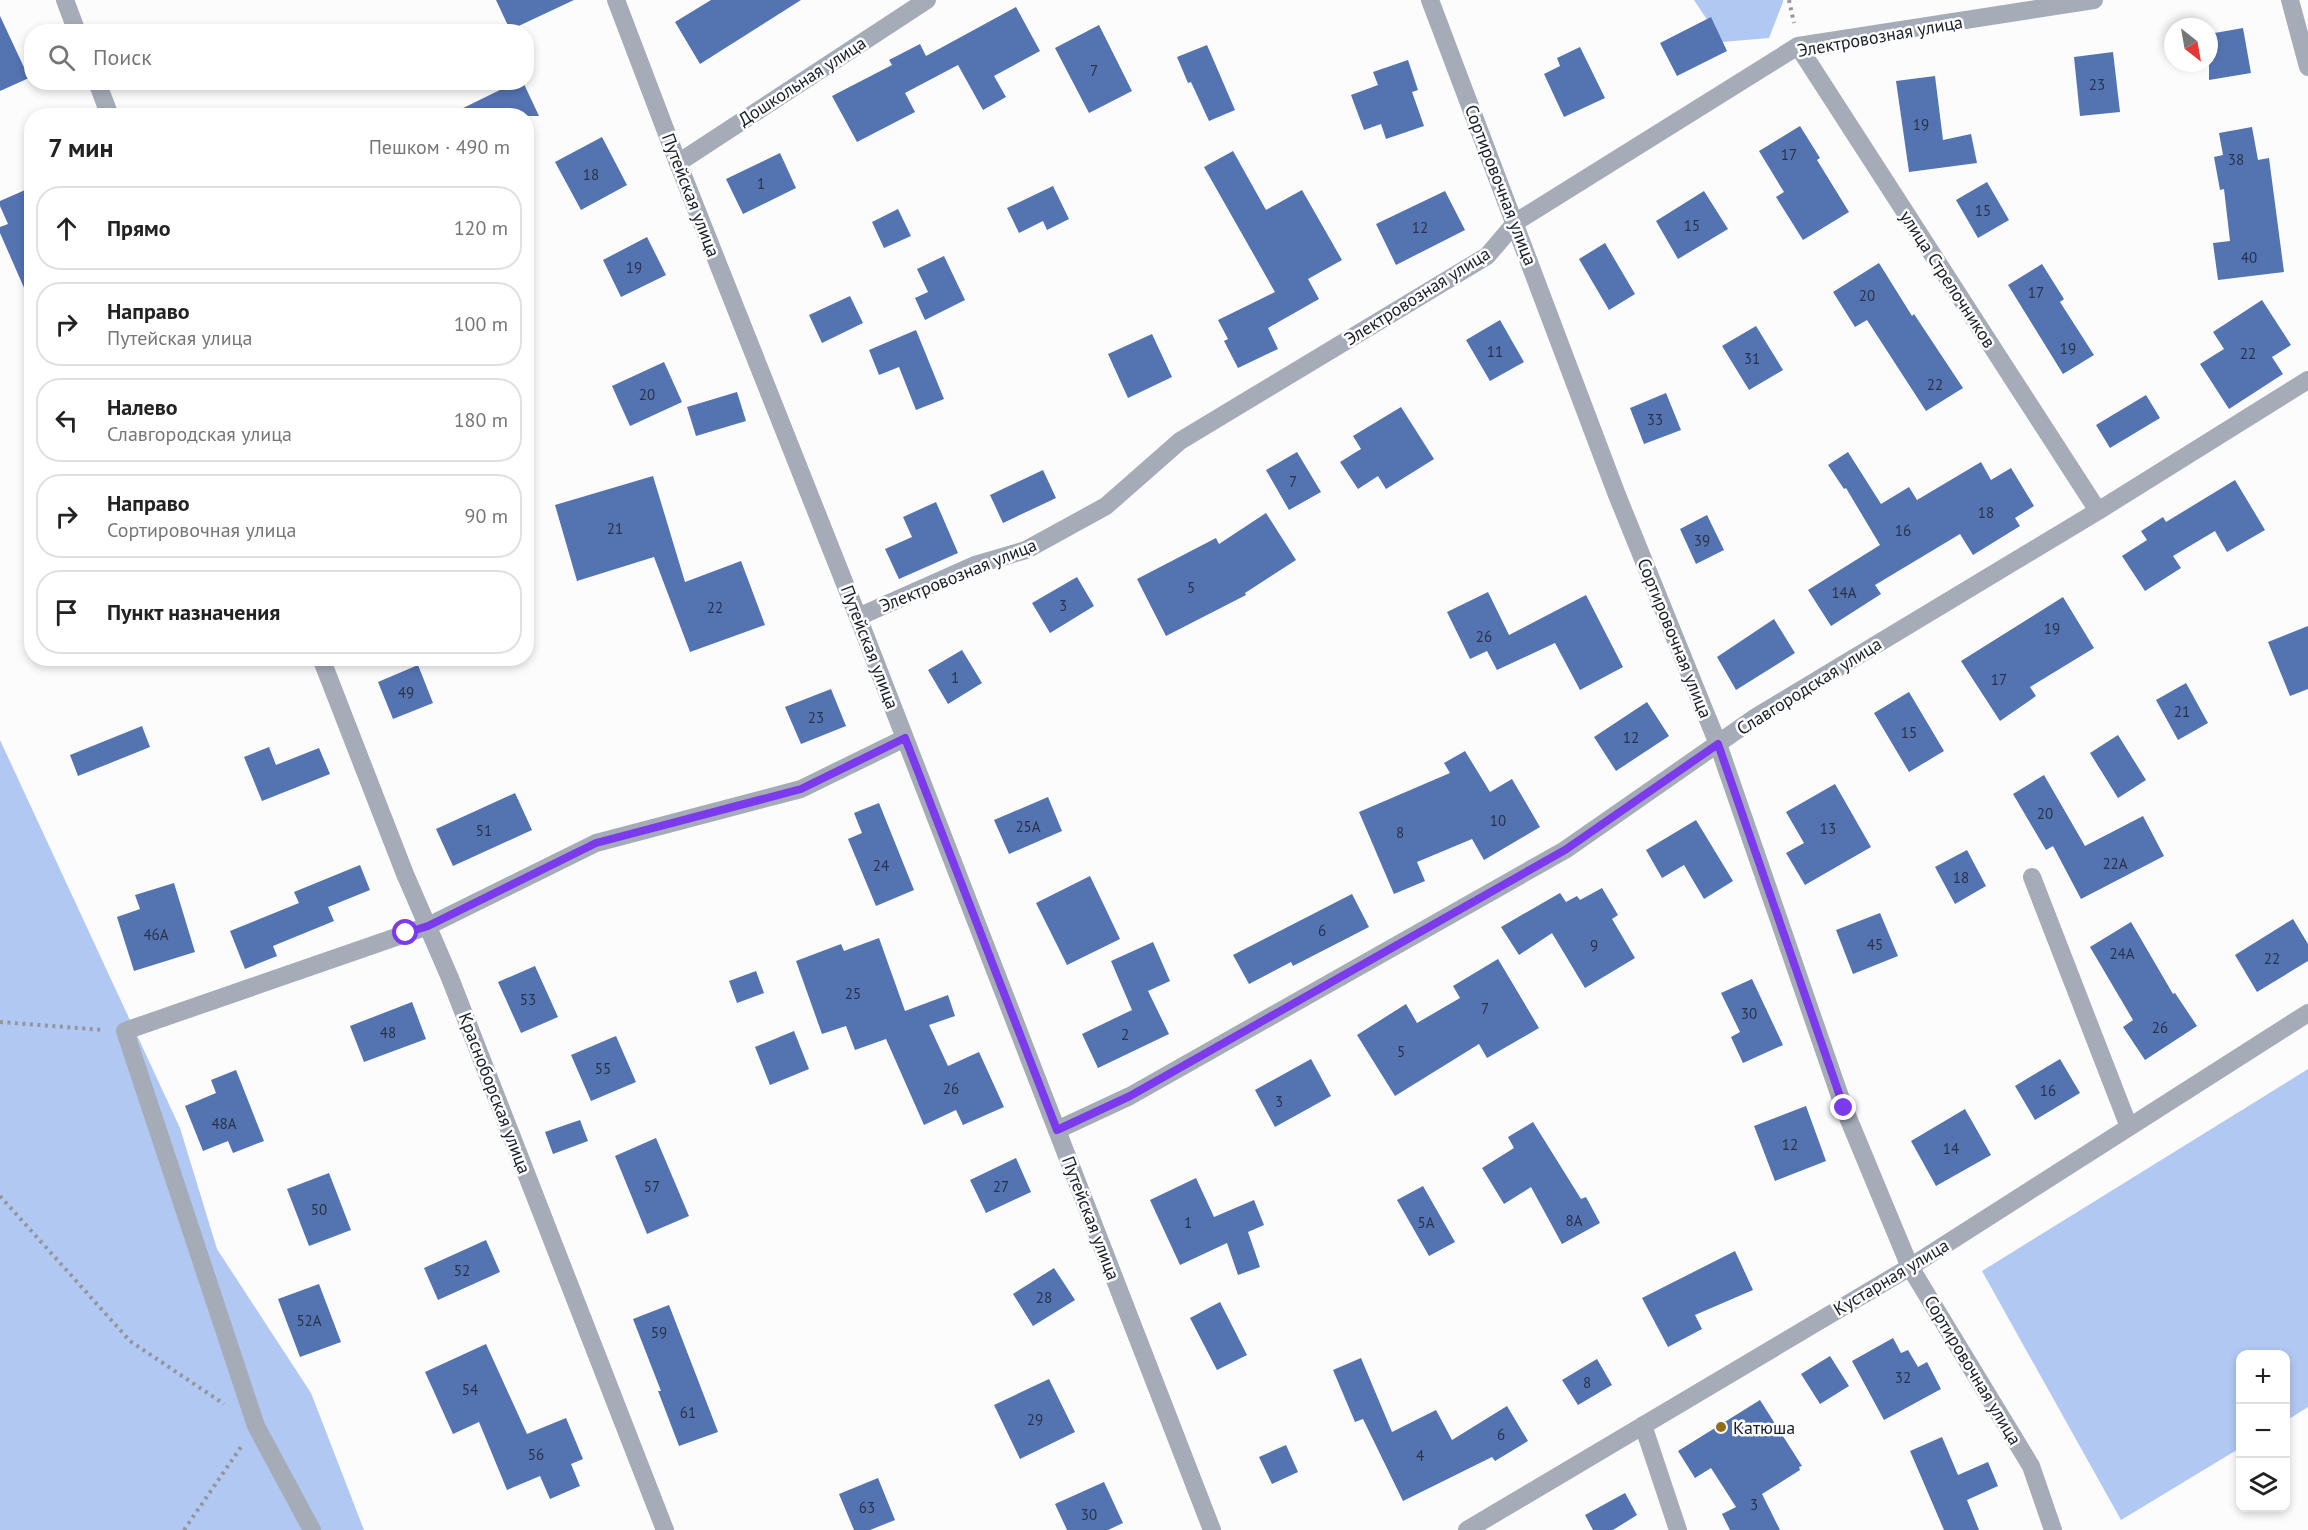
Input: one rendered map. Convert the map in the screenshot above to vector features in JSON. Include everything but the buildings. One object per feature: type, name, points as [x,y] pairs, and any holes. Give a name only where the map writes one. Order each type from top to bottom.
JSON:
[{"type":"street","points":[[65,0],[74,24]]},
{"type":"street","name":"Путейская улица","points":[[616,0],[1212,1530]]},
{"type":"street","name":"Сортировочная улица","points":[[1430,0],[1617,495],[1718,744],[1844,1108],[1910,1267],[2031,1466],[2053,1530]]},
{"type":"street","name":"Электровозная улица","points":[[858,617],[975,565],[1026,550],[1106,506],[1179,441],[1487,256],[1515,222],[1798,46],[2094,0]]},
{"type":"street","points":[[2290,0],[2308,67]]},
{"type":"street","name":"Дошкольная улица","points":[[678,163],[914,3]]},
{"type":"street","name":"улица Стрелочников","points":[[1798,46],[2098,511]]},
{"type":"street","points":[[100,90],[107,108]]},
{"type":"street","name":"Славгородская улица","points":[[1057,1130],[1130,1096],[1565,850],[1766,711],[2098,511],[2308,380]]},
{"type":"street","name":"Красноборская улица","points":[[324,666],[664,1530]]},
{"type":"street","points":[[312,1530],[256,1426],[125,1031],[428,926],[596,843],[801,789],[905,738]]},
{"type":"street","points":[[2032,877],[2130,1127]]},
{"type":"street","name":"Кустарная улица","points":[[1467,1530],[1910,1267],[2308,1013]]},
{"type":"street","points":[[1643,1425],[1678,1530]]},
{"type":"path","points":[[0,1022],[125,1031]]},
{"type":"path","points":[[0,1196],[130,1341],[256,1426],[184,1530]]},
{"type":"shaded area","points":[[1694,0],[1783,0],[1783,2],[1769,38],[1722,42]]},
{"type":"shaded area","points":[[0,740],[180,1128],[217,1249],[311,1393],[364,1530],[0,1530]]},
{"type":"shaded area","points":[[2308,1069],[2308,1407],[2290,1418],[2290,1350],[2236,1350],[2236,1450],[2121,1520],[1982,1271]]},
{"type":"place","name":"Катюша","points":[[1721,1427]]},
{"type":"route","points":[[406,933],[428,926],[596,843],[801,789],[905,738],[1057,1130],[1130,1096],[1565,850],[1718,744],[1844,1108]]}]
